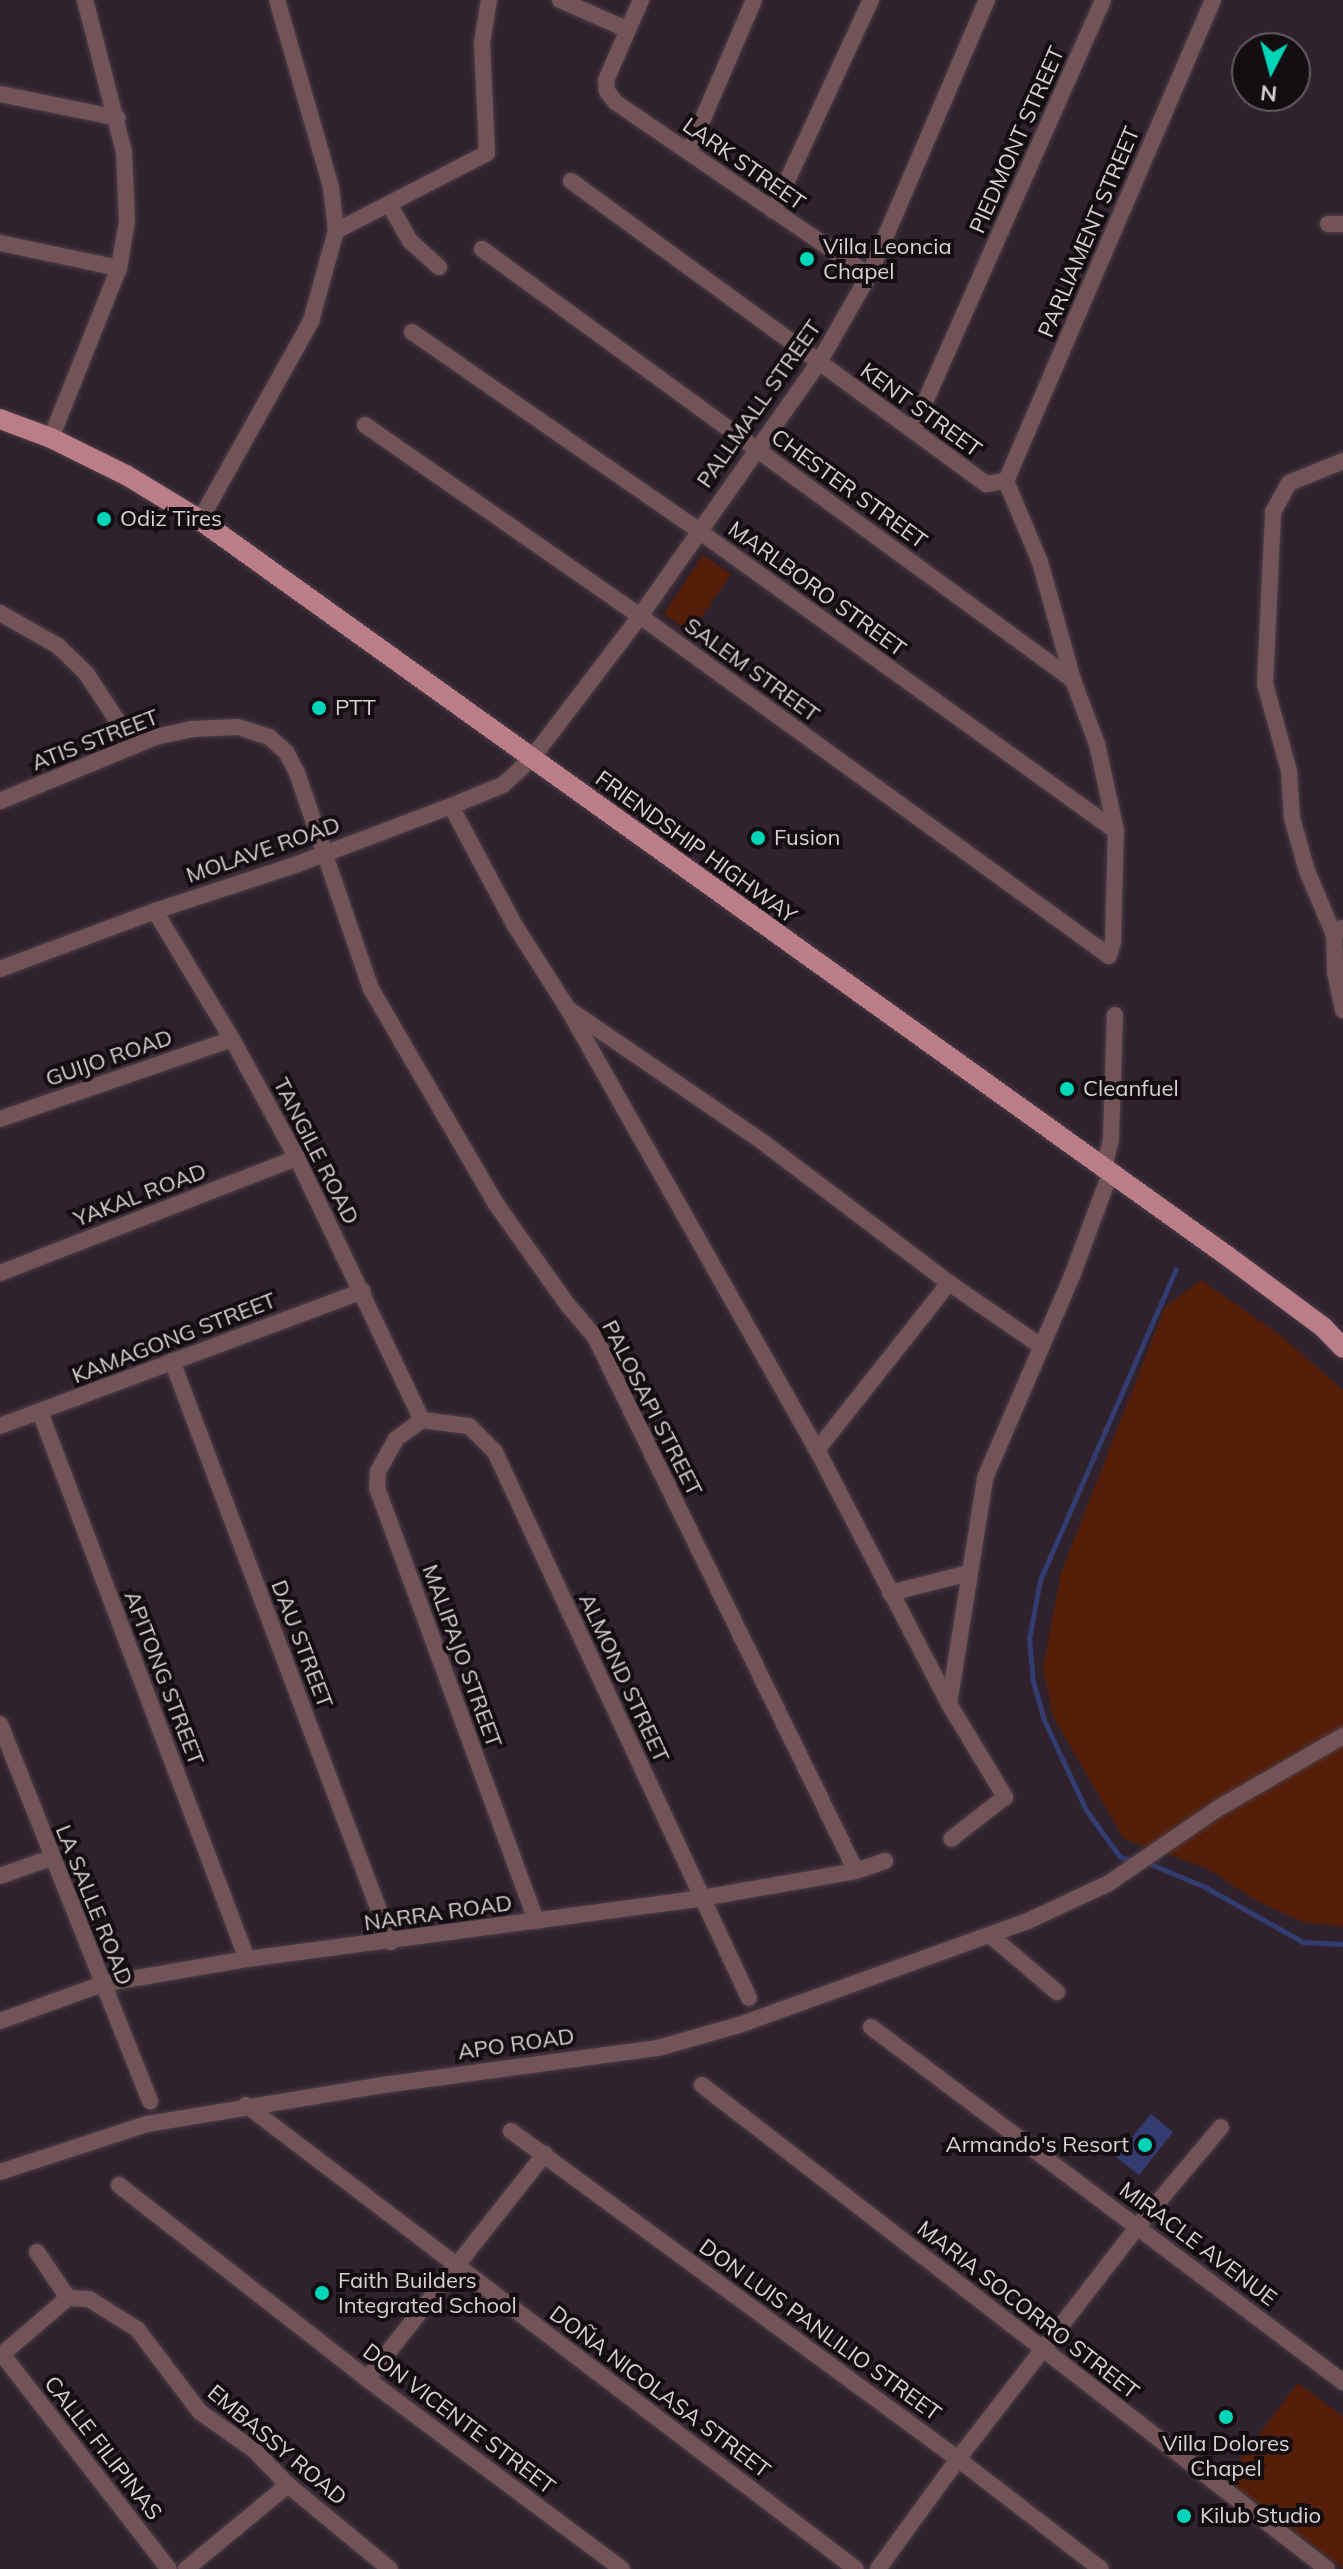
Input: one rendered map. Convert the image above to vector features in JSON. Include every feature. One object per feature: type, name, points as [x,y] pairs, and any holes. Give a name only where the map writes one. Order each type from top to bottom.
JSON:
[{"type":"main road","name":"FRIENDSHIP HIGHWAY","points":[[0,419],[51,438],[126,475],[200,520],[1226,1255],[1323,1327],[1343,1348]]},
{"type":"street","points":[[51,438],[119,268],[127,221],[124,152],[118,118],[85,0]]},
{"type":"street","points":[[200,520],[311,321],[336,231],[331,187],[277,0]]},
{"type":"street","points":[[336,231],[487,153],[482,43],[489,0]]},
{"type":"street","points":[[560,0],[626,29],[641,0]]},
{"type":"street","points":[[689,151],[754,0]]},
{"type":"street","points":[[773,211],[871,0]]},
{"type":"street","name":"PALLMALL STREET","points":[[532,758],[640,616],[756,447],[818,364],[869,275],[987,0]]},
{"type":"street","name":"PIEDMONT STREET","points":[[913,429],[1103,0]]},
{"type":"street","name":"PARLIAMENT STREET","points":[[1006,481],[1213,0]]},
{"type":"street","name":"LARK STREET","points":[[626,29],[606,80],[607,91],[615,102],[869,275]]},
{"type":"street","points":[[0,94],[118,118]]},
{"type":"street","name":"KENT STREET","points":[[571,181],[986,484],[1006,481]]},
{"type":"street","points":[[389,204],[410,241],[439,267]]},
{"type":"street","points":[[0,243],[119,268]]},
{"type":"street","name":"CHESTER STREET","points":[[482,249],[1073,680]]},
{"type":"street","name":"MARLBORO STREET","points":[[412,332],[699,531],[1116,831]]},
{"type":"street","name":"SALEM STREET","points":[[365,425],[640,616],[1109,956],[1114,930],[1116,831]]},
{"type":"street","points":[[1343,461],[1289,483],[1273,512],[1265,684],[1289,771],[1292,818],[1307,871],[1339,931],[1335,972],[1343,1010]]},
{"type":"street","points":[[1006,481],[1040,562],[1073,680],[1097,744],[1116,831]]},
{"type":"street","points":[[0,613],[58,646],[86,673],[134,746]]},
{"type":"street","name":"ATIS STREET","points":[[0,801],[134,746],[192,729],[238,727],[269,737],[286,752],[297,773],[325,852]]},
{"type":"street","name":"MOLAVE ROAD","points":[[0,969],[155,911],[295,865],[451,806],[503,785],[532,758]]},
{"type":"street","points":[[451,806],[514,924],[568,1009],[817,1450],[949,1704],[1005,1797],[951,1839]]},
{"type":"street","name":"PALOSAPI STREET","points":[[325,852],[371,989],[496,1204],[567,1304],[595,1337],[856,1871]]},
{"type":"street","name":"TANGILE ROAD","points":[[155,911],[232,1039],[297,1158],[422,1420]]},
{"type":"street","points":[[568,1009],[764,1143],[949,1283],[1041,1346]]},
{"type":"street","points":[[949,1704],[985,1478],[1041,1346],[1107,1172],[1115,1015]]},
{"type":"street","points":[[590,1049],[610,1035]]},
{"type":"street","name":"GUIJO ROAD","points":[[0,1119],[232,1039]]},
{"type":"street","name":"YAKAL ROAD","points":[[0,1273],[297,1158]]},
{"type":"street","points":[[817,1450],[949,1283]]},
{"type":"street","name":"KAMAGONG STREET","points":[[0,1426],[363,1291]]},
{"type":"street","name":"DAU STREET","points":[[172,1361],[391,1942]]},
{"type":"street","name":"APITONG STREET","points":[[40,1412],[247,1959]]},
{"type":"street","name":"ALMOND STREET","points":[[422,1420],[469,1426],[495,1452],[749,1998]]},
{"type":"street","name":"MALIPAJO STREET","points":[[422,1420],[396,1439],[378,1471],[377,1488],[536,1921]]},
{"type":"street","points":[[890,1593],[969,1573]]},
{"type":"street","name":"LA SALLE ROAD","points":[[0,1724],[150,2101]]},
{"type":"street","name":"APO ROAD","points":[[0,2172],[147,2124],[246,2105],[658,2048],[739,2025],[1028,1921],[1109,1883],[1217,1809],[1343,1736]]},
{"type":"street","points":[[0,1876],[51,1858]]},
{"type":"street","name":"NARRA ROAD","points":[[0,2021],[102,1984],[247,1959],[702,1898],[856,1871],[885,1861]]},
{"type":"street","points":[[990,1935],[1057,1992]]},
{"type":"street","name":"MIRACLE AVENUE","points":[[871,2027],[1343,2382]]},
{"type":"street","name":"MARIA SOCORRO STREET","points":[[702,2085],[1327,2569]]},
{"type":"street","name":"DOÑA NICOLASA STREET","points":[[246,2105],[856,2569]]},
{"type":"street","points":[[878,2569],[958,2459],[1138,2226],[1221,2127]]},
{"type":"street","name":"DON LUIS PANLILIO STREET","points":[[511,2131],[958,2459],[1101,2569]]},
{"type":"street","points":[[367,2379],[545,2154]]},
{"type":"street","name":"DON VICENTE STREET","points":[[119,2185],[367,2379],[622,2569]]},
{"type":"street","points":[[1,2355],[68,2298],[37,2252]]},
{"type":"street","name":"EMBASSY ROAD","points":[[68,2298],[89,2299],[137,2329],[190,2402],[221,2429],[254,2450],[288,2485],[390,2569]]},
{"type":"street","name":"CALLE FILIPINAS","points":[[1,2355],[169,2569]]},
{"type":"street","points":[[186,2569],[288,2485]]},
{"type":"shaded area","points":[[703,555],[731,574],[691,632],[664,614]]},
{"type":"shaded area","points":[[1201,1280],[1280,1335],[1343,1390],[1343,1927],[1303,1922],[1255,1900],[1207,1868],[1124,1839],[1053,1716],[1043,1668],[1061,1573],[1165,1307]]},
{"type":"shaded area","points":[[1298,2383],[1343,2417],[1343,2568],[1225,2479]]},
{"type":"water","name":"Armando's Resort","points":[[1151,2114],[1173,2132],[1139,2175],[1116,2157]]},
{"type":"waterway","points":[[1134,1860],[1120,1857],[1086,1810],[1044,1720],[1033,1682],[1029,1639],[1040,1580],[1176,1269]]},
{"type":"waterway","points":[[1148,1863],[1205,1887],[1303,1942],[1343,1944]]},
{"type":"place","name":"Villa Leoncia Chapel","points":[[807,259]]},
{"type":"place","name":"Odiz Tires","points":[[104,519]]},
{"type":"place","name":"PTT","points":[[319,708]]},
{"type":"place","name":"Fusion","points":[[758,838]]},
{"type":"place","name":"Cleanfuel","points":[[1067,1089]]},
{"type":"place","name":"Armando's Resort","points":[[1145,2145]]},
{"type":"place","name":"Faith Builders Integrated School","points":[[322,2293]]},
{"type":"place","name":"Villa Dolores Chapel","points":[[1226,2417]]},
{"type":"place","name":"Kilub Studio","points":[[1184,2516]]}]
